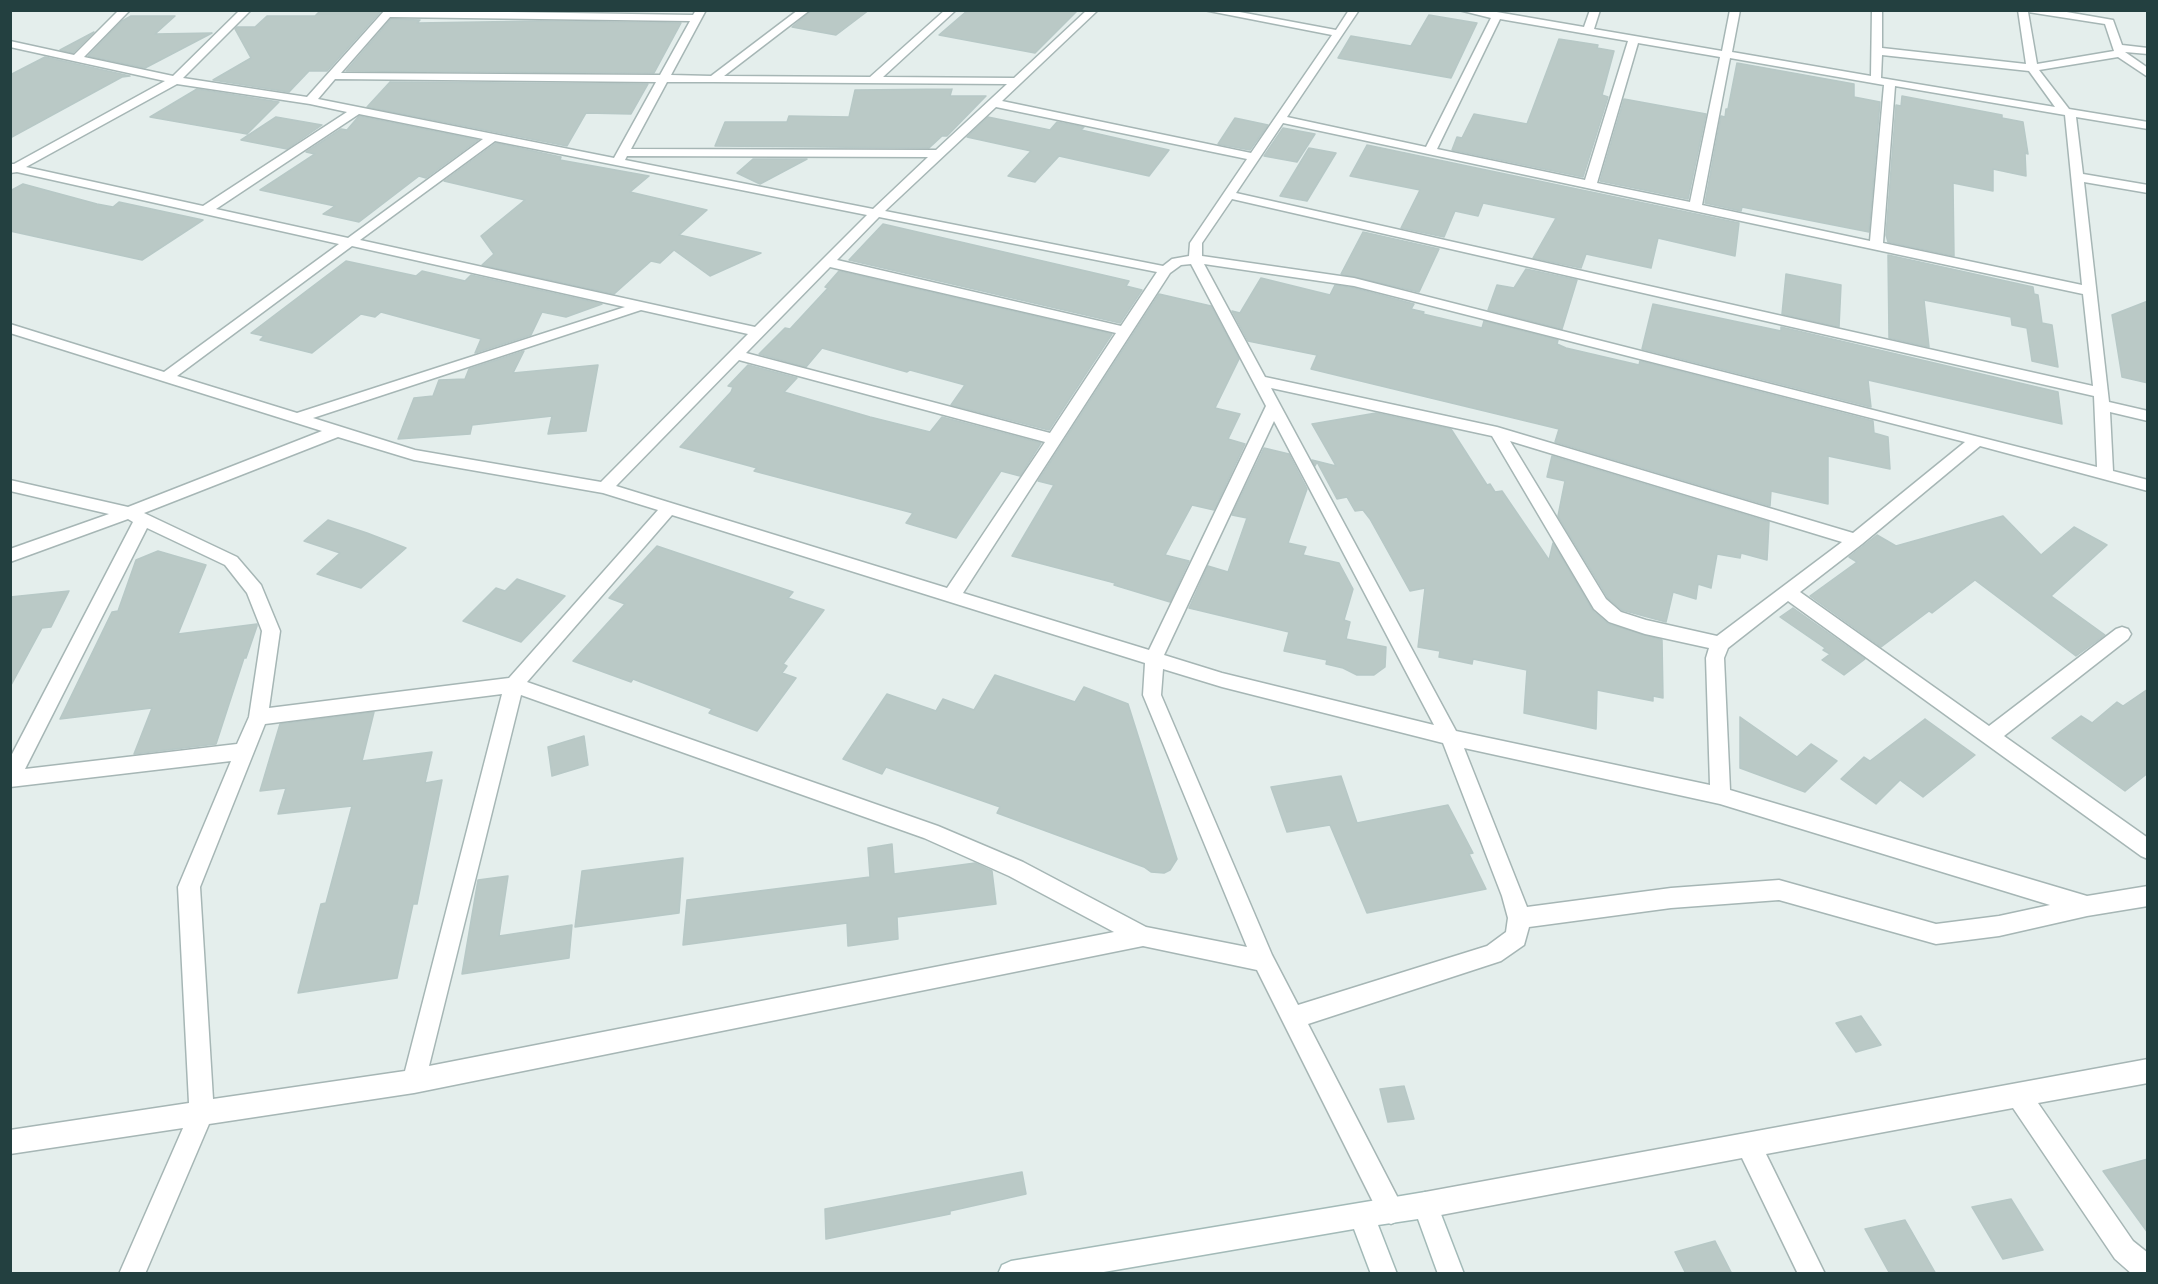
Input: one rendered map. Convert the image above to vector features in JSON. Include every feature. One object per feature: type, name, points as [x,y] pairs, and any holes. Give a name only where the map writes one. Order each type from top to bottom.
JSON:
[{"type":"street","points":[[77,58],[125,10]]},
{"type":"street","points":[[12,169],[175,80],[246,10]]},
{"type":"street","points":[[713,79],[805,10]]},
{"type":"street","points":[[873,80],[951,10]]},
{"type":"street","points":[[604,488],[876,213],[1094,10]]},
{"type":"street","points":[[1209,10],[1338,33]]},
{"type":"street","points":[[1292,1018],[1493,954],[1516,939],[1519,918],[1513,896],[1450,737],[1195,259],[1196,243],[1354,10]]},
{"type":"street","points":[[1464,10],[2148,126]]},
{"type":"street","points":[[1588,32],[1595,10]]},
{"type":"street","points":[[1695,207],[1735,10]]},
{"type":"street","points":[[1876,10],[1876,80]]},
{"type":"street","points":[[2023,10],[2032,68],[2067,112],[2090,291],[2101,399],[2105,474]]},
{"type":"street","points":[[2032,10],[2112,19],[2119,51],[2148,74]]},
{"type":"street","points":[[310,101],[389,12],[699,14],[620,158]]},
{"type":"street","points":[[1430,151],[1497,16]]},
{"type":"street","points":[[1590,185],[1634,39]]},
{"type":"street","points":[[10,44],[175,80],[310,101],[493,137],[620,158],[876,213],[1165,270]]},
{"type":"street","points":[[1876,51],[2032,68],[2119,51],[2148,51]]},
{"type":"street","points":[[332,76],[1018,81]]},
{"type":"street","points":[[1876,246],[1890,82]]},
{"type":"street","points":[[994,103],[1254,158]]},
{"type":"street","points":[[205,210],[357,110]]},
{"type":"street","points":[[1280,119],[2090,291]]},
{"type":"street","points":[[166,377],[493,137]]},
{"type":"street","points":[[620,158],[938,154]]},
{"type":"street","points":[[12,169],[758,332]]},
{"type":"street","points":[[2077,177],[2148,189]]},
{"type":"street","points":[[1229,195],[2101,399],[2148,416]]},
{"type":"street","points":[[952,595],[1165,270],[1177,262],[1195,259],[1354,282],[1977,440],[2148,486]]},
{"type":"street","points":[[827,262],[1125,331]]},
{"type":"street","points":[[297,418],[640,306]]},
{"type":"street","points":[[10,328],[414,455],[604,488],[1222,680],[1450,737],[1720,796],[2087,906]]},
{"type":"street","points":[[735,355],[1054,439]]},
{"type":"street","points":[[1262,381],[1497,432],[1856,540]]},
{"type":"street","points":[[1274,404],[1154,658],[1152,696],[1264,961],[1391,1211]]},
{"type":"street","points":[[10,556],[136,516],[338,431]]},
{"type":"street","points":[[1497,432],[1600,604],[1615,617],[1645,627],[1720,644]]},
{"type":"street","points":[[1720,796],[1715,658],[1720,644],[1856,540],[1977,440]]},
{"type":"street","points":[[10,485],[136,516],[231,561],[255,590],[272,631],[258,717],[189,887],[202,1113],[132,1274]]},
{"type":"street","points":[[414,1081],[514,685],[669,508]]},
{"type":"street","points":[[10,779],[136,516]]},
{"type":"street","points":[[1788,592],[2148,850]]},
{"type":"street","points":[[1990,736],[2122,634]]},
{"type":"street","points":[[258,717],[514,685],[931,832],[1016,869],[1143,936],[1264,961]]},
{"type":"street","points":[[10,779],[244,751]]},
{"type":"street","points":[[1519,918],[1671,898],[1779,890],[1936,934],[1999,926],[2087,906],[2148,896]]},
{"type":"street","points":[[10,1142],[414,1081],[1143,936]]},
{"type":"street","points":[[1011,1274],[1425,1205],[2148,1071]]},
{"type":"street","points":[[2018,1095],[2124,1250],[2148,1270]]},
{"type":"street","points":[[1748,1145],[1812,1274]]},
{"type":"street","points":[[1425,1205],[1451,1274]]},
{"type":"street","points":[[1362,1216],[1384,1274]]},
{"type":"building","points":[[321,10],[382,10],[327,71],[309,71],[289,92],[213,80],[251,58],[235,29],[237,27],[255,27],[267,16],[315,16]]},
{"type":"building","points":[[812,10],[869,10],[836,35],[792,27]]},
{"type":"building","points":[[968,10],[1078,10],[1035,53],[939,35]]},
{"type":"building","points":[[1429,15],[1477,23],[1451,78],[1338,58],[1351,36],[1411,46]]},
{"type":"building","points":[[131,16],[175,16],[155,34],[212,33],[145,68],[88,56],[122,21]]},
{"type":"building","points":[[391,19],[420,20],[417,23],[541,21],[681,23],[654,73],[346,71]]},
{"type":"building","points":[[94,32],[73,53],[60,50]]},
{"type":"building","points":[[1559,39],[1598,45],[1597,48],[1614,51],[1602,95],[1608,97],[1583,177],[1452,150],[1457,137],[1462,138],[1474,114],[1527,124]]},
{"type":"building","points":[[45,57],[130,76],[122,77],[10,138],[10,75]]},
{"type":"building","points":[[1737,63],[1854,84],[1854,97],[1880,102],[1869,232],[1742,207],[1741,211],[1705,203],[1721,116],[1725,117],[1726,109],[1728,109]]},
{"type":"building","points":[[390,82],[648,84],[631,114],[586,113],[567,146],[367,107]]},
{"type":"building","points":[[197,89],[279,102],[247,134],[150,117]]},
{"type":"building","points":[[952,89],[950,96],[986,96],[947,136],[942,136],[929,148],[715,146],[725,122],[787,122],[789,116],[849,117],[855,90]]},
{"type":"building","points":[[1902,96],[2002,115],[2002,118],[2023,122],[2028,154],[2025,153],[2026,176],[1993,169],[1993,191],[1953,183],[1954,256],[1888,242],[1886,235],[1896,105],[1901,106]]},
{"type":"building","points":[[1624,99],[1706,114],[1688,199],[1600,181]]},
{"type":"building","points":[[359,116],[478,140],[426,178],[419,176],[359,222],[323,214],[335,206],[260,190],[315,154],[306,152],[341,129],[347,130]]},
{"type":"building","points":[[276,117],[322,125],[287,149],[241,140]]},
{"type":"building","points":[[988,117],[1050,130],[1057,122],[1084,127],[1081,130],[1169,150],[1149,176],[1059,156],[1035,182],[1008,176],[1031,151],[967,137]]},
{"type":"building","points":[[1235,118],[1268,125],[1250,150],[1218,144]]},
{"type":"building","points":[[1283,128],[1315,134],[1297,162],[1264,156]]},
{"type":"building","points":[[496,143],[561,157],[560,160],[649,176],[630,192],[707,210],[679,235],[761,253],[710,276],[674,250],[660,263],[651,261],[614,294],[482,265],[494,254],[481,236],[525,200],[444,181]]},
{"type":"building","points":[[1367,145],[1739,223],[1735,256],[1658,238],[1651,268],[1586,254],[1581,268],[1533,258],[1556,218],[1483,203],[1478,216],[1455,211],[1444,237],[1401,228],[1420,190],[1350,176]]},
{"type":"building","points":[[1309,148],[1336,153],[1307,201],[1280,196]]},
{"type":"building","points":[[753,159],[807,159],[760,184],[737,173]]},
{"type":"building","points":[[23,184],[97,204],[113,207],[119,202],[203,220],[142,260],[10,231],[10,191]]},
{"type":"building","points":[[883,224],[1129,281],[1126,286],[1142,290],[1120,323],[849,260]]},
{"type":"building","points":[[1363,232],[1439,249],[1419,292],[1341,274]]},
{"type":"building","points":[[1888,255],[2033,287],[2034,294],[2038,295],[2042,323],[2052,325],[2058,367],[2032,361],[2027,328],[2012,325],[2011,317],[1924,300],[1929,347],[1889,338]]},
{"type":"building","points":[[346,261],[416,276],[422,271],[465,281],[471,275],[602,304],[566,317],[542,312],[531,335],[475,353],[481,339],[381,312],[375,317],[361,314],[312,353],[260,340],[264,336],[251,333]]},
{"type":"building","points":[[1526,269],[1577,280],[1562,329],[1488,310],[1497,285],[1514,288]]},
{"type":"building","points":[[839,271],[1112,334],[1049,430],[951,405],[965,385],[910,370],[907,372],[822,348],[806,367],[759,354],[785,328],[790,329],[828,288],[825,287]]},
{"type":"building","points":[[1786,274],[1841,285],[1839,327],[1782,314]]},
{"type":"building","points":[[1261,278],[1330,295],[1335,285],[1354,288],[1414,304],[1411,309],[1424,312],[1423,314],[1482,328],[1484,321],[1558,340],[1557,344],[1566,348],[1639,365],[1640,361],[1873,421],[1874,433],[1888,437],[1890,469],[1828,456],[1828,504],[1771,491],[1770,506],[1555,442],[1559,429],[1311,369],[1317,355],[1248,341],[1232,311],[1240,313]]},
{"type":"building","points":[[1159,294],[1211,306],[1239,359],[1215,408],[1240,414],[1228,439],[1245,444],[1214,510],[1192,505],[1165,555],[1189,561],[1170,602],[1114,585],[1115,583],[1012,556],[1054,485],[1038,481]]},
{"type":"building","points":[[2148,301],[2148,383],[2122,377],[2112,315]]},
{"type":"building","points":[[1653,304],[1781,331],[1781,327],[2058,392],[2062,424],[1868,380],[1871,407],[1642,349]]},
{"type":"building","points":[[524,351],[513,373],[598,365],[586,431],[548,434],[552,416],[472,425],[470,434],[398,439],[414,398],[433,396],[439,380],[465,379],[469,369]]},
{"type":"building","points":[[748,365],[797,378],[784,392],[870,417],[930,432],[942,417],[1041,443],[1020,476],[1001,471],[956,538],[906,523],[913,513],[754,471],[757,468],[680,447],[731,392],[733,387],[728,386]]},
{"type":"building","points":[[1376,413],[1451,429],[1487,485],[1490,484],[1495,492],[1502,491],[1549,560],[1553,543],[1593,611],[1608,624],[1662,640],[1663,698],[1653,696],[1653,701],[1597,690],[1596,729],[1524,713],[1527,670],[1473,659],[1472,664],[1439,657],[1440,651],[1418,647],[1425,588],[1410,591],[1370,519],[1363,510],[1355,511],[1347,497],[1337,499],[1317,462],[1315,466],[1312,460],[1336,466],[1312,424]]},
{"type":"building","points":[[1264,448],[1289,454],[1307,489],[1288,543],[1306,547],[1303,555],[1339,563],[1353,589],[1344,620],[1350,622],[1346,639],[1386,647],[1385,667],[1374,675],[1357,675],[1343,668],[1326,664],[1327,660],[1284,651],[1289,632],[1189,608],[1208,566],[1228,572],[1247,518],[1232,515]]},
{"type":"building","points":[[1552,456],[1769,522],[1767,560],[1741,553],[1740,558],[1717,554],[1711,588],[1698,584],[1696,599],[1673,592],[1666,622],[1622,610],[1608,598],[1558,516],[1565,481],[1547,477]]},
{"type":"building","points":[[2003,516],[2041,555],[2074,527],[2107,545],[2051,596],[2105,635],[2076,656],[1975,580],[1932,613],[1929,611],[1881,647],[1810,596],[1857,562],[1849,557],[1877,535],[1896,546]]},
{"type":"building","points":[[328,520],[406,548],[361,588],[317,574],[340,553],[304,541]]},
{"type":"building","points":[[657,546],[793,592],[788,598],[824,610],[783,664],[787,666],[782,673],[796,678],[757,731],[709,713],[712,709],[633,679],[631,682],[573,661],[625,604],[609,598]]},
{"type":"building","points":[[158,551],[206,565],[178,634],[257,624],[257,626],[216,744],[134,754],[152,708],[60,719],[112,612],[118,611],[136,560]]},
{"type":"building","points":[[517,579],[565,596],[521,642],[463,621],[496,588],[505,591]]},
{"type":"building","points":[[69,591],[51,627],[42,628],[10,687],[10,597]]},
{"type":"building","points":[[1793,608],[1865,659],[1844,675],[1822,660],[1830,654],[1823,650],[1825,648],[1780,617]]},
{"type":"building","points":[[995,675],[1075,702],[1084,687],[1128,704],[1177,859],[1170,870],[1164,873],[1151,872],[1144,867],[997,813],[1000,807],[886,767],[882,774],[843,759],[887,694],[936,711],[943,699],[974,710]]},
{"type":"building","points":[[2148,689],[2148,773],[2125,791],[2052,738],[2081,716],[2092,723],[2117,702],[2123,706]]},
{"type":"building","points":[[374,712],[362,761],[432,752],[425,783],[442,780],[417,904],[413,904],[397,978],[298,993],[321,904],[326,903],[352,806],[278,814],[286,788],[260,791],[280,724]]},
{"type":"building","points":[[1740,717],[1797,757],[1811,744],[1837,761],[1805,792],[1740,768]]},
{"type":"building","points":[[1925,719],[1975,755],[1923,797],[1900,780],[1876,804],[1841,779],[1864,757],[1870,761]]},
{"type":"building","points":[[584,736],[588,765],[552,776],[548,747]]},
{"type":"building","points":[[1341,776],[1357,823],[1448,805],[1473,853],[1469,854],[1486,889],[1367,913],[1330,825],[1287,832],[1271,787]]},
{"type":"building","points":[[892,844],[894,874],[975,863],[992,871],[996,904],[897,917],[898,939],[848,946],[847,923],[683,945],[687,900],[870,877],[868,848]]},
{"type":"building","points":[[683,858],[679,913],[575,927],[582,871]]},
{"type":"building","points":[[508,876],[499,936],[572,925],[569,958],[462,974],[478,880]]},
{"type":"building","points":[[1861,1016],[1881,1045],[1856,1052],[1836,1023]]},
{"type":"building","points":[[1404,1086],[1414,1119],[1388,1122],[1380,1089]]},
{"type":"building","points":[[2148,1159],[2148,1233],[2103,1171]]},
{"type":"building","points":[[1022,1172],[1026,1194],[950,1211],[950,1214],[826,1239],[825,1209]]},
{"type":"building","points":[[2011,1199],[2043,1250],[2003,1259],[1972,1207]]},
{"type":"building","points":[[1905,1220],[1936,1274],[1890,1274],[1865,1229]]},
{"type":"building","points":[[1715,1241],[1732,1274],[1686,1274],[1675,1252]]}]
